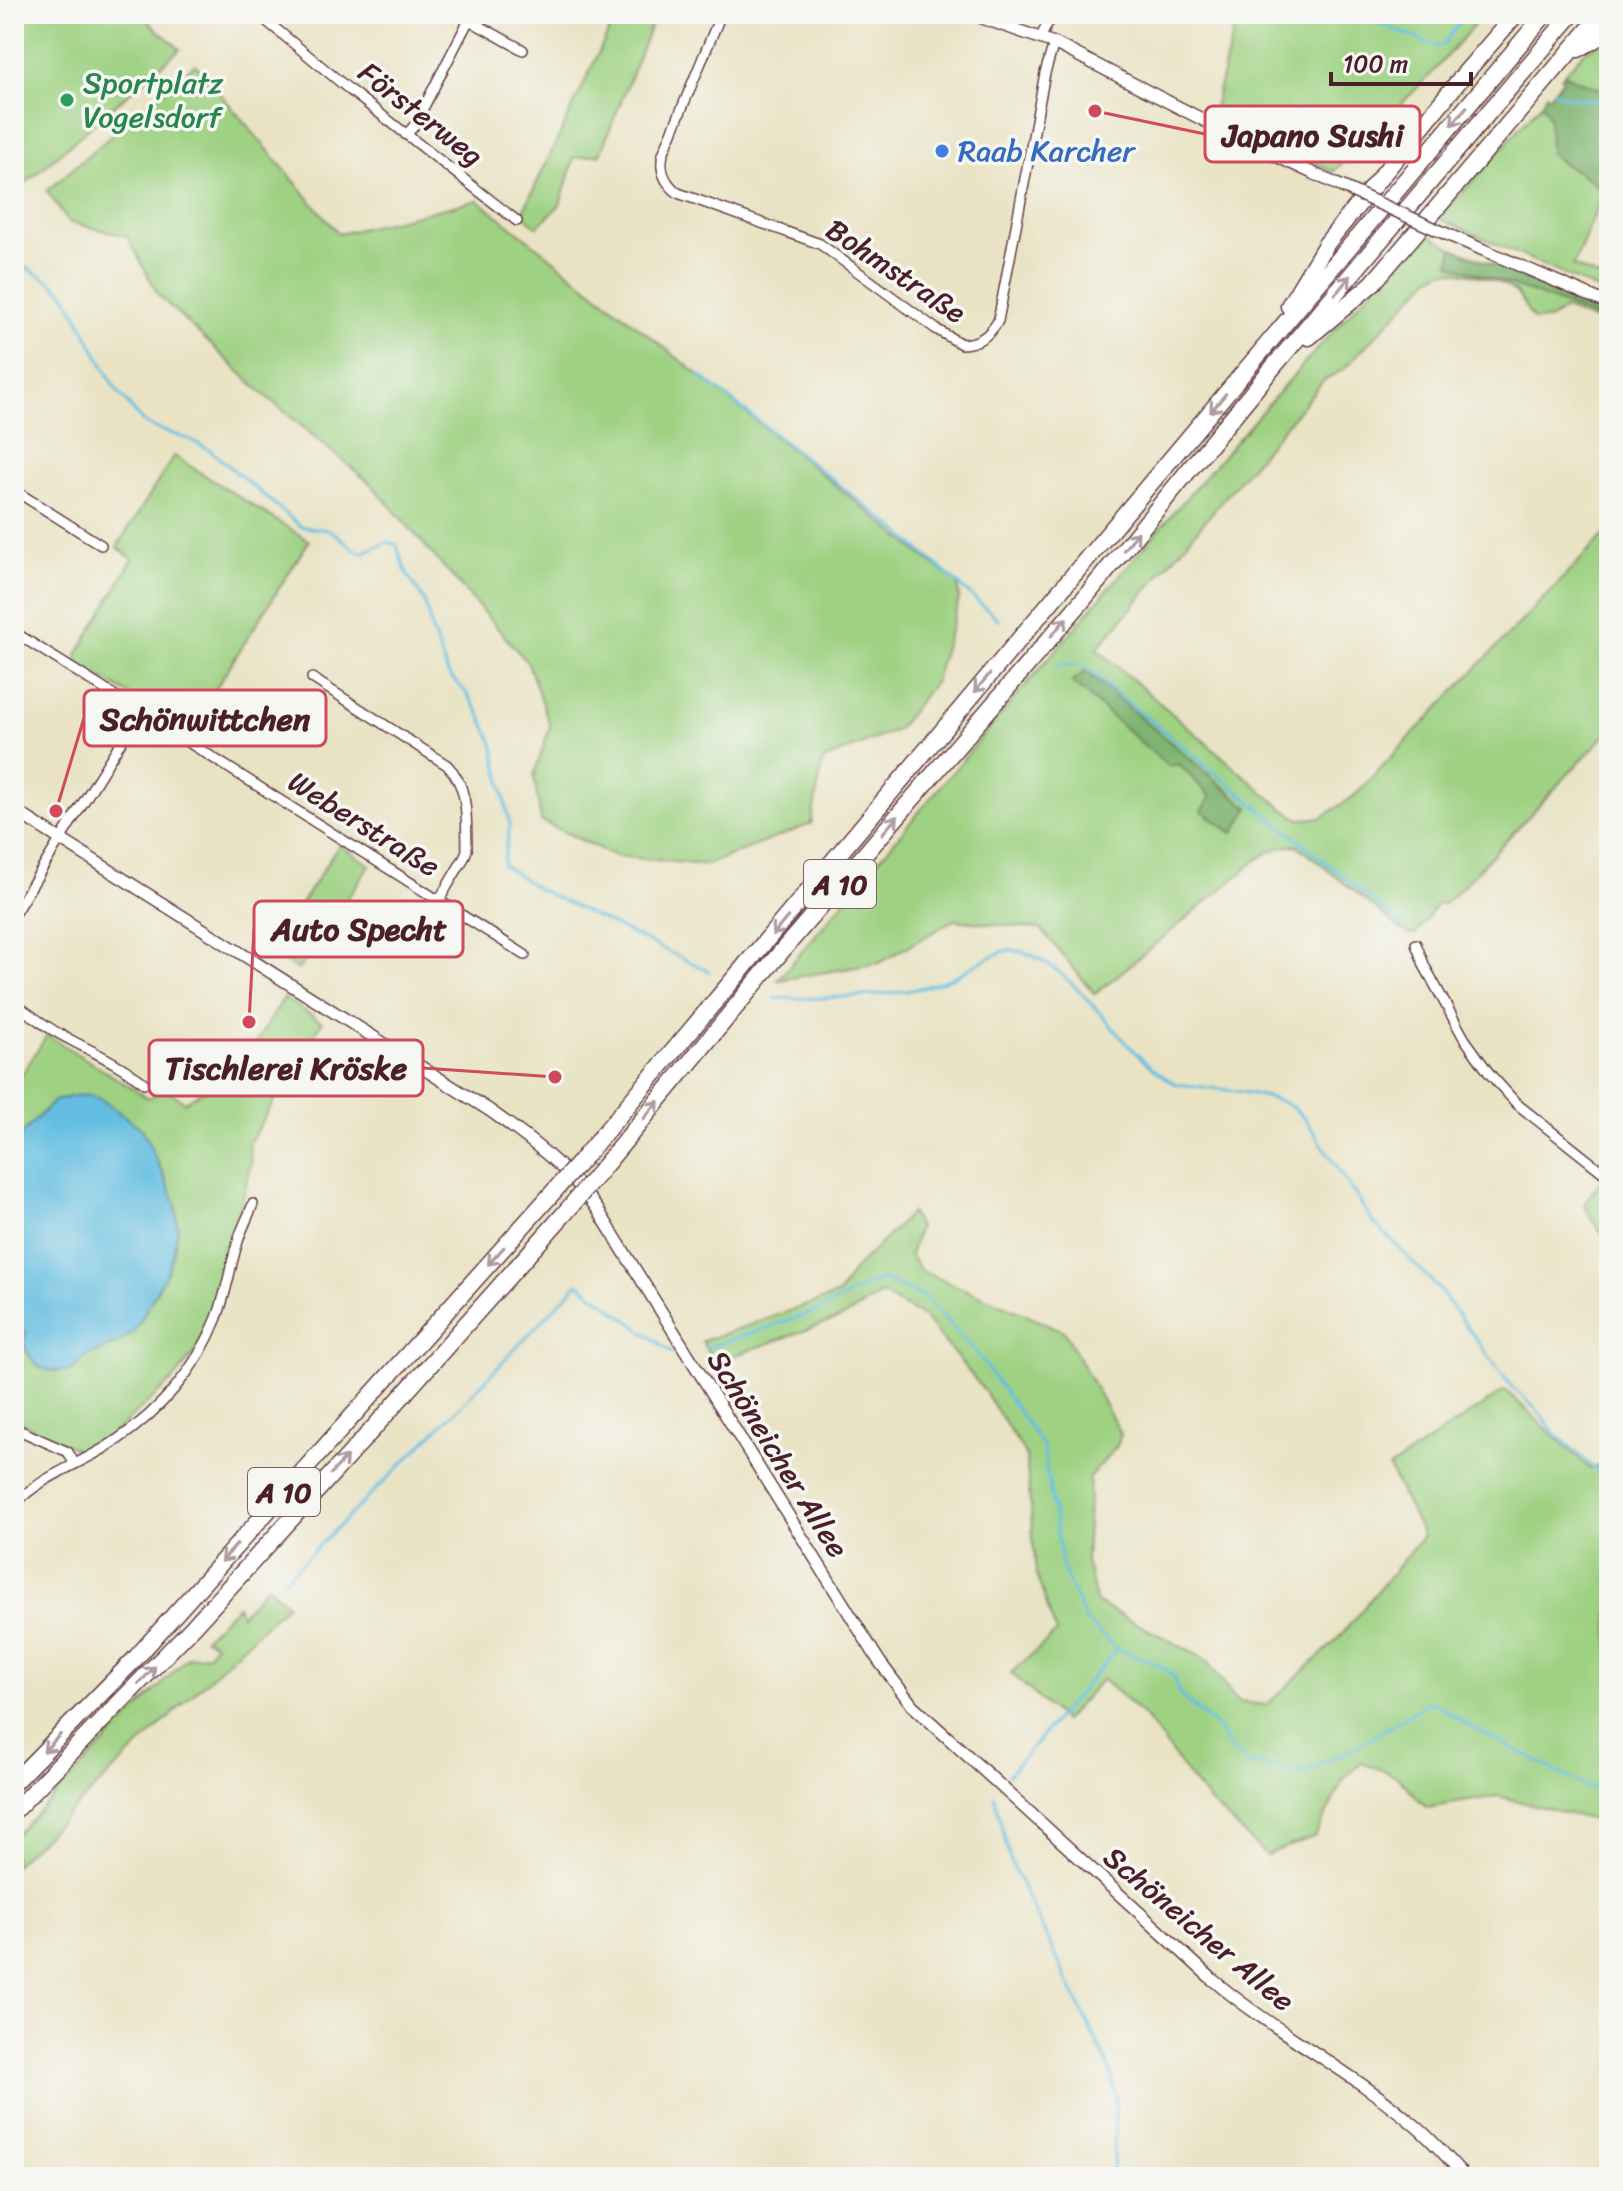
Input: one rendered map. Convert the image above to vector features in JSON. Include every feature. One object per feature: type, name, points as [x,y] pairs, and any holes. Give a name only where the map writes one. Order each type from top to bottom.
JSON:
[{"type":"highway","points":[[1258,355],[1327,243],[1516,14]]},
{"type":"highway","name":"A 10","points":[[14,1782],[133,1661],[585,1156],[1545,14]]},
{"type":"highway","name":"A 10","points":[[14,1811],[193,1627],[565,1213],[781,952],[1082,601],[1274,366],[1572,14]]},
{"type":"highway","points":[[1274,366],[1373,283],[1602,14]]},
{"type":"highway","points":[[1566,57],[1609,31]]},
{"type":"street","name":"Försterweg","points":[[258,14],[517,221]]},
{"type":"street","name":"Bohmstraße","points":[[721,14],[663,154],[663,173],[671,188],[820,244],[961,344],[978,341],[991,333],[998,321],[1045,73],[1054,43]]},
{"type":"street","points":[[971,14],[1041,37],[1248,143],[1609,304]]},
{"type":"street","points":[[1041,37],[1052,14]]},
{"type":"street","points":[[406,135],[414,126],[470,17],[523,50]]},
{"type":"street","points":[[14,490],[101,545]]},
{"type":"street","name":"Weberstraße","points":[[14,632],[525,955]]},
{"type":"street","points":[[312,678],[447,765],[456,774],[464,796],[467,850],[439,900]]},
{"type":"street","points":[[14,914],[140,711]]},
{"type":"street","name":"Schöneicher Allee","points":[[14,810],[489,1110],[552,1159],[598,1210],[879,1661],[912,1705],[1213,1980],[1256,2014],[1391,2107],[1436,2145],[1465,2177]]},
{"type":"street","points":[[1416,944],[1425,967],[1464,1038],[1489,1073],[1517,1104],[1609,1177]]},
{"type":"street","points":[[14,1003],[65,1038],[106,1058],[144,1083]]},
{"type":"street","points":[[14,1505],[32,1487],[115,1442],[159,1405],[187,1372],[217,1319],[239,1238],[253,1204]]},
{"type":"street","points":[[14,1428],[68,1452],[74,1463]]},
{"type":"green space","name":"Sportplatz Vogelsdorf","points":[[14,14],[139,14],[180,49],[14,193]]},
{"type":"green space","points":[[617,14],[634,14],[652,23],[600,154],[574,158],[560,205],[537,227],[522,214]]},
{"type":"green space","points":[[1238,14],[1484,14],[1430,75],[1333,172],[1213,112]]},
{"type":"green space","points":[[1609,36],[1609,92],[1564,74],[1582,54]]},
{"type":"green space","points":[[195,64],[339,234],[478,200],[958,584],[959,600],[935,681],[897,730],[823,760],[811,824],[706,865],[615,856],[541,821],[534,776],[550,726],[528,663],[371,484],[261,392],[159,296],[127,236],[69,222],[47,191]]},
{"type":"green space","points":[[1564,74],[1609,92],[1609,193],[1550,153],[1549,116],[1542,103],[1546,94],[1549,96],[1563,80],[1561,77]]},
{"type":"green space","points":[[1542,103],[1551,124],[1560,162],[1589,178],[1604,191],[1573,266],[1609,282],[1609,295],[1436,217],[1461,194]]},
{"type":"green space","points":[[1425,232],[1453,248],[1450,263],[1609,322],[1609,326],[1565,309],[1549,320],[1534,320],[1512,290],[1473,275],[1445,271],[1430,278],[1344,369],[1323,381],[1097,649],[1282,808],[1300,819],[1321,818],[1354,796],[1609,530],[1609,731],[1462,887],[1444,904],[1438,903],[1416,934],[1401,929],[1297,845],[1273,850],[1258,859],[1095,994],[1041,929],[954,920],[879,963],[778,980],[1163,525],[1310,357]],"holes":[[[1179,764],[1249,807],[1233,833],[1203,811],[1211,797]]]},
{"type":"green space","points":[[1453,248],[1609,313],[1609,322],[1450,264]]},
{"type":"green space","points":[[174,456],[309,541],[188,732],[79,663],[77,655],[133,559],[117,547]]},
{"type":"green space","points":[[1085,671],[1249,808],[1233,833],[1202,811],[1211,797],[1179,764],[1168,766],[1072,682]]},
{"type":"green space","points":[[339,845],[370,865],[298,970],[270,952]]},
{"type":"green space","points":[[284,998],[322,1022],[249,1143],[251,1163],[225,1274],[196,1350],[176,1377],[95,1450],[81,1452],[14,1419],[14,1087],[47,1035],[148,1098],[164,1088],[185,1102],[240,1068]]},
{"type":"green space","points":[[1601,1180],[1609,1188],[1609,1240],[1602,1235],[1584,1204]]},
{"type":"green space","points":[[911,1213],[919,1227],[910,1255],[921,1271],[1064,1331],[1121,1434],[1117,1446],[1090,1477],[1086,1561],[1097,1603],[1205,1659],[1238,1702],[1267,1705],[1337,1640],[1423,1536],[1389,1468],[1505,1390],[1590,1469],[1609,1461],[1609,1824],[1498,1796],[1427,1808],[1397,1776],[1362,1762],[1345,1777],[1315,1836],[1266,1855],[1209,1801],[1144,1716],[1102,1679],[1064,1721],[1011,1673],[1056,1633],[1036,1573],[1026,1455],[983,1389],[924,1317],[882,1294],[843,1317],[713,1363],[702,1341],[839,1294],[852,1272]]},
{"type":"green space","points":[[267,1586],[287,1604],[14,1866],[14,1837],[188,1657],[207,1655],[215,1644],[204,1638],[237,1606],[241,1615]]},
{"type":"water","points":[[88,1095],[102,1100],[142,1129],[176,1205],[178,1230],[168,1270],[134,1332],[84,1357],[72,1370],[54,1371],[41,1368],[31,1359],[23,1343],[27,1333],[14,1323],[14,1142],[54,1101]]},
{"type":"waterway","points":[[1362,14],[1436,46],[1444,44],[1462,19],[1475,24]]},
{"type":"waterway","points":[[1554,91],[1609,107]]},
{"type":"waterway","points":[[14,260],[66,295],[115,388],[142,421],[210,450],[300,526],[330,531],[362,553],[388,542],[396,544],[407,574],[424,600],[448,674],[479,712],[493,743],[510,825],[503,865],[538,889],[709,971]]},
{"type":"waterway","points":[[699,375],[898,531],[998,619]]},
{"type":"waterway","points":[[1056,666],[1083,666],[1403,925]]},
{"type":"waterway","points":[[775,998],[840,997],[905,991],[936,984],[1006,951],[1036,957],[1073,985],[1139,1056],[1176,1084],[1267,1097],[1298,1112],[1373,1222],[1438,1288],[1512,1387],[1538,1411],[1555,1433],[1609,1478]]},
{"type":"waterway","points":[[706,1348],[817,1311],[881,1279],[925,1297],[976,1352],[1043,1446],[1063,1569],[1086,1621],[1117,1649],[1160,1665],[1175,1678],[1179,1694],[1217,1727],[1232,1750],[1249,1763],[1303,1773],[1358,1746],[1431,1701],[1468,1725],[1586,1787],[1609,1795]]},
{"type":"waterway","points":[[285,1579],[458,1409],[578,1283],[672,1353]]},
{"type":"waterway","points":[[1008,1775],[1117,1649]]},
{"type":"waterway","points":[[994,1796],[1011,1863],[1109,2067],[1116,2097],[1113,2177]]},
{"type":"place","name":"Sportplatz Vogelsdorf","points":[[67,100]]},
{"type":"place","name":"Japano Sushi","points":[[1095,111]]},
{"type":"place","name":"Raab Karcher","points":[[942,151]]},
{"type":"place","name":"Schönwittchen","points":[[56,811]]},
{"type":"place","name":"Auto Specht","points":[[249,1022]]},
{"type":"place","name":"Tischlerei Kröske","points":[[555,1077]]}]
